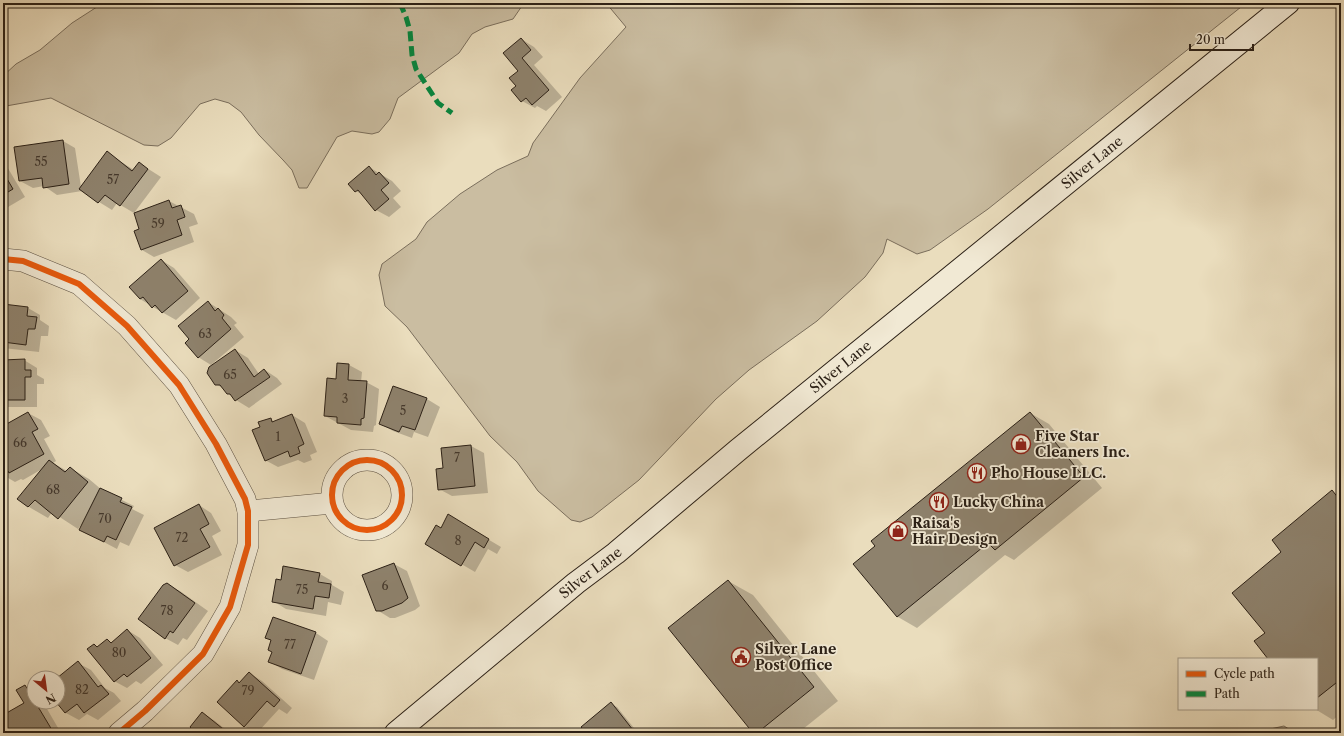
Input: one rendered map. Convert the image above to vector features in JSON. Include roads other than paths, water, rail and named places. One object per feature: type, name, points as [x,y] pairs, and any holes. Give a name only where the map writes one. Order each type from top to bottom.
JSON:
[{"type":"main road","name":"Silver Lane","points":[[396,733],[576,583],[616,553],[738,450],[1288,3]]},
{"type":"street","points":[[3,259],[23,261],[79,284],[127,326],[179,385],[216,444],[245,499],[248,511],[248,545],[230,607],[203,654],[146,711],[119,733]]},
{"type":"street","points":[[248,511],[332,503]]},
{"type":"place","name":"Five Star Cleaners Inc.","points":[[1021,444]]},
{"type":"place","name":"Pho House LLC.","points":[[977,473]]},
{"type":"place","name":"Lucky China","points":[[939,502]]},
{"type":"place","name":"Raisa's Hair Design","points":[[898,531]]},
{"type":"place","name":"Silver Lane Post Office","points":[[741,657]]}]
